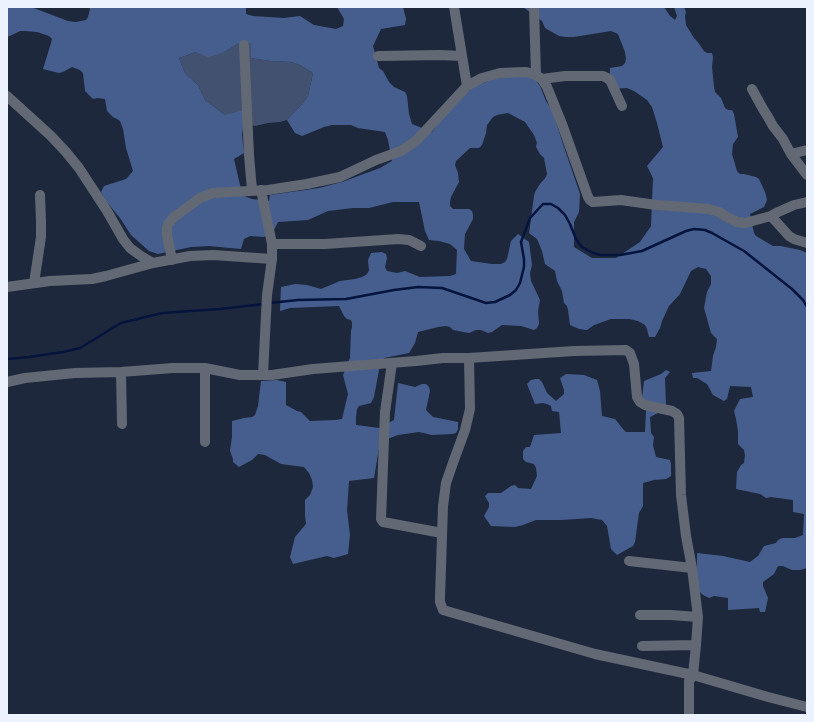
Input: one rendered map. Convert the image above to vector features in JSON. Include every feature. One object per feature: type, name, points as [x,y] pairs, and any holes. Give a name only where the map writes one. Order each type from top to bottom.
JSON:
[{"type":"street","points":[[454,7],[467,86]]},
{"type":"street","points":[[534,7],[539,77],[546,87],[562,124],[590,200],[593,202],[621,200],[656,205],[709,209],[719,212],[736,222],[745,223],[771,216],[794,205],[807,202]]},
{"type":"street","points":[[244,45],[249,155],[256,190],[272,244],[272,259],[267,295],[263,375]]},
{"type":"street","points":[[378,56],[462,56]]},
{"type":"street","points":[[172,260],[167,235],[168,224],[174,217],[200,198],[213,193],[288,187],[340,177],[401,150],[416,141],[467,86],[482,78],[500,73],[526,72],[539,77],[603,76],[610,80],[622,106]]},
{"type":"street","points":[[752,89],[762,109],[807,176]]},
{"type":"street","points":[[7,96],[51,136],[66,152],[79,168],[130,248],[153,263]]},
{"type":"street","points":[[791,154],[807,150]]},
{"type":"street","points":[[34,283],[41,237],[40,195]]},
{"type":"street","points":[[771,216],[794,240],[807,243]]},
{"type":"street","points":[[272,244],[325,244],[398,239],[409,240],[421,246]]},
{"type":"street","points":[[7,287],[62,280],[92,279],[153,263],[190,256],[213,255],[272,259]]},
{"type":"street","points":[[7,382],[25,378],[75,373],[121,372],[173,368],[205,368],[240,375],[263,375],[282,374],[313,369],[443,358],[470,358],[574,351],[626,350],[630,353],[634,364],[637,397],[640,402],[645,405],[672,411],[677,414],[679,418],[681,495],[698,617],[693,675],[689,681],[689,715]]},
{"type":"street","points":[[470,358],[470,409],[465,430],[446,483],[443,506],[440,597],[442,607],[445,611],[595,654],[693,675],[768,698],[807,707]]},
{"type":"street","points":[[392,363],[385,412],[380,520],[383,522],[442,533]]},
{"type":"street","points":[[205,368],[205,442]]},
{"type":"street","points":[[121,372],[122,424]]},
{"type":"street","points":[[629,561],[692,568]]},
{"type":"street","points":[[640,615],[698,617]]},
{"type":"street","points":[[642,646],[696,646]]},
{"type":"shaded area","points":[[7,7],[31,7],[68,21],[76,22],[86,20],[90,9],[89,7],[246,7],[246,14],[253,16],[284,18],[300,16],[314,25],[336,29],[343,26],[344,19],[337,7],[403,7],[406,19],[405,25],[381,29],[373,46],[379,68],[383,71],[389,82],[394,87],[405,92],[407,96],[412,124],[432,132],[448,109],[462,96],[476,86],[503,75],[521,73],[535,79],[553,112],[580,194],[579,212],[574,222],[574,247],[592,258],[616,258],[640,242],[651,226],[653,178],[647,166],[663,147],[652,107],[647,100],[627,88],[609,89],[610,68],[622,66],[626,59],[618,34],[611,31],[574,37],[559,36],[545,28],[542,21],[523,7],[664,7],[670,16],[675,20],[677,16],[674,7],[684,7],[686,12],[686,25],[704,51],[707,53],[712,53],[715,92],[721,98],[725,108],[732,110],[734,114],[738,137],[733,144],[732,154],[737,171],[740,174],[759,179],[765,192],[767,200],[764,207],[750,214],[754,233],[756,236],[773,246],[781,246],[807,253],[807,568],[792,570],[783,566],[778,566],[774,574],[763,582],[768,598],[765,612],[760,612],[759,608],[728,610],[728,598],[714,596],[709,598],[699,591],[697,579],[697,553],[723,556],[750,562],[758,556],[764,546],[776,543],[782,538],[795,538],[803,535],[804,514],[793,512],[793,500],[771,497],[766,498],[760,494],[736,489],[737,472],[744,463],[745,455],[744,450],[738,444],[738,431],[734,411],[740,399],[753,397],[751,387],[730,386],[727,399],[724,401],[713,395],[707,384],[697,378],[693,378],[692,373],[711,371],[716,347],[717,339],[711,333],[704,308],[707,292],[711,284],[711,276],[706,269],[698,267],[691,271],[680,294],[669,306],[655,337],[649,337],[645,325],[638,321],[629,319],[611,319],[594,325],[587,330],[579,329],[570,325],[567,306],[564,303],[562,291],[557,281],[555,271],[545,264],[537,239],[529,233],[535,192],[547,174],[544,158],[536,147],[537,143],[534,135],[525,122],[508,113],[493,117],[487,125],[482,145],[479,148],[470,148],[456,161],[455,165],[459,182],[451,197],[450,206],[453,209],[469,209],[472,211],[473,219],[465,234],[464,249],[471,261],[501,264],[507,259],[511,241],[518,234],[529,242],[532,265],[530,273],[531,281],[540,300],[538,311],[539,324],[534,330],[521,326],[502,325],[488,333],[481,330],[476,330],[469,333],[453,330],[446,326],[438,327],[418,332],[415,343],[409,353],[384,358],[379,370],[374,397],[371,403],[359,406],[357,409],[356,425],[379,428],[394,420],[398,383],[415,387],[426,384],[430,391],[426,410],[433,417],[458,422],[458,429],[456,433],[452,434],[432,435],[419,432],[398,435],[380,442],[374,478],[349,481],[347,510],[350,535],[348,554],[334,558],[327,556],[293,564],[290,557],[295,537],[306,524],[305,500],[310,495],[313,487],[312,480],[304,467],[281,464],[265,455],[258,454],[252,460],[239,467],[233,462],[230,451],[232,421],[255,415],[258,406],[261,381],[277,380],[286,382],[286,405],[301,412],[310,421],[342,419],[348,394],[343,375],[350,358],[352,323],[351,320],[344,316],[339,306],[290,308],[280,311],[281,287],[295,284],[307,285],[321,289],[340,281],[362,277],[369,271],[368,260],[371,253],[382,252],[386,254],[387,258],[385,267],[387,271],[397,273],[405,271],[420,277],[450,276],[456,274],[457,250],[450,244],[429,240],[425,231],[419,202],[393,202],[369,208],[328,211],[308,220],[278,222],[274,230],[264,237],[250,236],[244,239],[241,249],[209,246],[191,247],[158,254],[149,251],[131,235],[101,192],[104,186],[126,179],[133,171],[120,121],[107,111],[105,99],[93,99],[85,91],[83,73],[80,70],[72,67],[59,73],[43,69],[52,39],[49,36],[37,32],[20,31],[7,37]],"holes":[[[239,43],[251,43],[251,58],[291,62],[300,65],[313,73],[308,96],[287,120],[295,133],[302,136],[332,125],[351,125],[358,128],[385,132],[392,161],[380,168],[342,182],[319,188],[270,195],[269,201],[252,199],[244,196],[234,159],[244,153],[242,135],[244,110],[225,115],[205,100],[198,85],[185,73],[179,58],[196,52],[208,57],[224,52]]]},
{"type":"shaded area","points":[[239,43],[252,43],[251,58],[291,62],[300,65],[313,73],[308,96],[287,120],[255,126],[225,115],[205,100],[198,85],[185,73],[179,58],[196,52],[224,52]]},
{"type":"shaded area","points":[[666,370],[670,372],[665,378],[666,405],[658,413],[650,417],[651,433],[654,437],[653,445],[656,457],[670,460],[671,476],[666,479],[643,483],[643,506],[639,513],[635,542],[633,546],[617,555],[611,549],[607,526],[602,520],[591,518],[536,520],[515,527],[491,526],[484,516],[489,507],[489,503],[485,496],[488,493],[501,493],[515,485],[518,488],[531,489],[537,476],[536,468],[534,464],[526,462],[523,459],[523,451],[526,447],[530,447],[534,435],[561,433],[559,412],[552,411],[551,406],[547,404],[535,404],[527,384],[531,380],[539,379],[547,393],[556,401],[564,394],[560,378],[566,374],[584,375],[597,380],[600,391],[602,416],[615,419],[626,432],[645,432],[646,410],[642,398],[644,381],[661,374]]},
{"type":"waterway","points":[[269,303],[298,300],[346,299],[418,287],[442,288],[486,303],[495,302],[510,295],[516,290],[520,283],[524,267],[521,242],[530,218],[543,204],[551,204],[565,215],[576,239],[582,247],[593,253],[601,255],[620,255],[642,251],[686,231],[694,229],[705,230],[744,251],[792,289],[803,300],[807,307]]},
{"type":"waterway","points":[[7,359],[63,352],[80,348],[121,323],[162,313],[264,304]]}]
